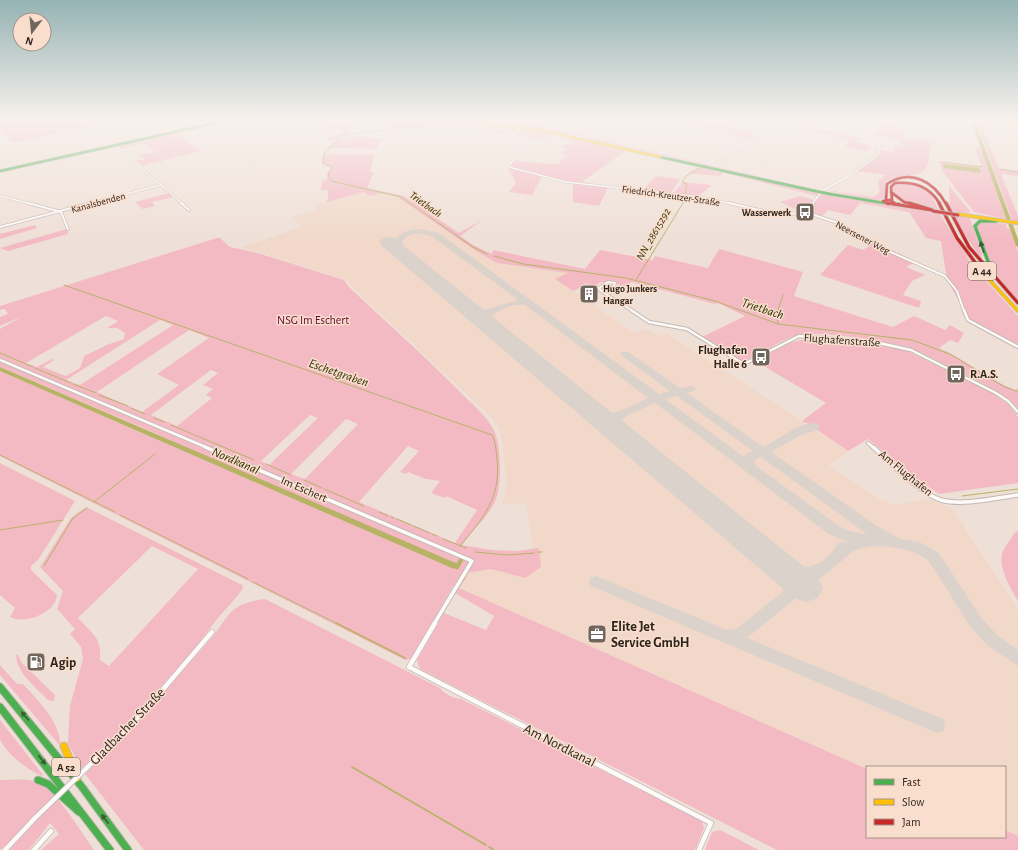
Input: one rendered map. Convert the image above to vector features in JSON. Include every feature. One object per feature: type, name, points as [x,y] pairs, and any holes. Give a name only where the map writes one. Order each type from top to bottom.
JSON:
[{"type":"main road","points":[[0,171],[47,161]]},
{"type":"main road","points":[[678,161],[830,194],[870,201],[884,201],[932,211],[1018,223]]},
{"type":"main road","name":"A 44","points":[[884,201],[887,184],[891,180],[908,178],[932,185],[940,192],[946,207],[963,238],[998,283],[1018,304]]},
{"type":"main road","name":"A 44","points":[[891,192],[893,183],[908,182],[924,186],[935,195],[948,222],[962,245],[995,286],[1018,311]]},
{"type":"main road","points":[[891,192],[894,203]]},
{"type":"main road","points":[[891,192],[904,202],[932,211]]},
{"type":"main road","points":[[998,283],[984,256],[975,227],[976,223],[980,222],[999,221]]},
{"type":"main road","name":"A 52","points":[[0,687],[82,787],[128,850]]},
{"type":"main road","name":"A 52","points":[[0,707],[90,822],[110,850]]},
{"type":"main road","points":[[64,746],[82,787]]},
{"type":"main road","points":[[38,780],[56,791],[90,822]]},
{"type":"street","points":[[132,161],[188,210]]},
{"type":"street","name":"Friedrich-Kreutzer-Straße","points":[[513,161],[509,167],[566,182],[655,194],[700,197],[772,213],[806,213]]},
{"type":"street","points":[[707,164],[713,161]]},
{"type":"street","points":[[806,213],[822,190],[853,174],[871,161]]},
{"type":"street","name":"Kanalsbenden","points":[[0,227],[161,185]]},
{"type":"street","points":[[0,196],[61,212],[68,229]]},
{"type":"street","name":"Neersener Weg","points":[[806,213],[838,223],[886,250],[945,276],[961,300],[968,320],[1018,347]]},
{"type":"street","points":[[610,282],[616,284],[601,291],[598,288],[600,286],[610,282]]},
{"type":"street","name":"Flughafenstraße","points":[[601,291],[649,322],[686,329],[742,363],[748,362],[799,336],[821,336],[904,347],[996,393],[1008,401],[1018,412]]},
{"type":"street","name":"Im Eschert","points":[[0,360],[472,561],[409,667]]},
{"type":"street","name":"Am Flughafen","points":[[868,443],[923,490],[941,500],[959,502],[1018,495]]},
{"type":"street","name":"Gladbacher Straße","points":[[5,850],[35,818],[147,708],[212,632]]},
{"type":"street","name":"Am Nordkanal","points":[[409,667],[711,823],[699,850]]},
{"type":"street","points":[[34,850],[51,831]]},
{"type":"shaded area","points":[[943,164],[979,168],[981,173],[944,168]]},
{"type":"shaded area","points":[[364,192],[370,196],[382,193],[402,199],[476,251],[497,263],[568,273],[555,279],[635,333],[646,328],[659,336],[666,333],[848,451],[829,465],[879,499],[896,505],[928,499],[952,508],[1018,610],[1018,836],[1006,830],[1006,766],[866,766],[866,769],[458,588],[467,573],[491,569],[525,578],[539,548],[533,549],[526,503],[502,505],[506,492],[506,475],[501,433],[490,416],[352,287],[347,280],[262,253],[240,248],[301,227],[291,217],[318,210],[313,205]]},
{"type":"shaded area","points":[[0,367],[458,564],[454,569],[0,371]]},
{"type":"green space","points":[[136,161],[137,161],[163,161],[142,166]]},
{"type":"green space","points":[[322,161],[373,161],[370,172],[374,172],[367,188],[404,196],[459,233],[482,220],[460,236],[473,245],[492,254],[493,250],[585,269],[600,250],[653,260],[655,256],[708,268],[719,249],[803,272],[794,296],[893,327],[914,316],[945,330],[950,325],[964,333],[958,343],[950,340],[939,348],[1005,386],[1015,390],[1018,388],[1018,408],[1004,396],[979,381],[928,356],[902,346],[873,340],[822,334],[798,335],[784,340],[753,357],[740,360],[702,337],[745,316],[718,303],[715,304],[632,282],[622,287],[613,282],[604,282],[597,284],[597,288],[595,289],[583,281],[587,285],[573,291],[555,279],[568,273],[497,263],[476,251],[396,196],[382,193],[370,196],[364,192],[326,202],[328,198],[328,190],[321,190],[322,182],[327,179],[327,174],[331,168],[322,164]]},
{"type":"green space","points":[[513,161],[557,164],[562,161],[612,161],[582,182],[609,186],[599,206],[573,202],[573,183],[542,176],[532,195],[509,192],[516,183],[509,170]]},
{"type":"green space","points":[[672,161],[679,161],[819,193],[819,196],[821,194],[827,194],[871,202],[881,201],[880,203],[939,213],[975,269],[1018,316],[1018,348],[968,321],[964,316],[960,303],[947,280],[941,241],[926,238],[909,212],[860,203],[850,215],[828,210],[820,218],[805,214],[780,202],[800,196],[814,200],[817,196],[724,173],[720,176],[688,173],[698,167]]},
{"type":"green space","points":[[688,161],[691,161],[820,191]]},
{"type":"green space","points":[[869,161],[928,161],[926,168],[919,173],[895,178],[885,182],[886,198],[877,200],[825,190],[873,197],[877,195],[880,190],[878,184],[879,180],[887,175],[856,171]]},
{"type":"green space","points":[[940,161],[981,166],[979,161],[986,161],[1006,219],[974,212],[941,169]]},
{"type":"green space","points":[[990,161],[996,161],[999,169],[1018,171],[1018,176],[1001,174],[1018,216],[1018,221],[1012,220]]},
{"type":"green space","points":[[656,176],[680,179],[671,193],[642,191]]},
{"type":"green space","points":[[684,182],[712,185],[699,196],[673,193]]},
{"type":"green space","points":[[898,183],[914,184],[924,188],[935,201],[938,209],[909,204],[893,193],[893,186]]},
{"type":"green space","points":[[949,186],[971,212],[965,213],[950,211]]},
{"type":"green space","points":[[169,193],[173,197],[152,202],[155,206],[142,209],[135,202]]},
{"type":"green space","points":[[952,215],[970,218],[982,254],[981,259]]},
{"type":"green space","points":[[985,222],[1007,224],[1006,227],[1010,230],[1018,252],[1018,301],[992,269],[977,226],[979,223]]},
{"type":"green space","points":[[35,225],[37,228],[0,239],[0,234]]},
{"type":"green space","points":[[67,229],[68,234],[8,251],[0,248]]},
{"type":"green space","name":"NSG Im Eschert","points":[[217,238],[220,238],[230,247],[261,254],[344,280],[349,287],[477,409],[489,422],[495,433],[499,448],[500,466],[496,499],[490,511],[462,545],[492,550],[517,551],[539,548],[541,567],[525,578],[491,569],[467,573],[466,578],[459,588],[866,769],[866,838],[1006,838],[1006,830],[1018,836],[1018,850],[777,850],[420,669],[417,660],[444,613],[486,630],[494,616],[455,593],[458,588],[453,586],[411,659],[405,660],[0,456],[0,371],[454,569],[148,430],[0,367],[0,362],[461,558],[462,556],[0,359],[0,329],[23,316],[0,326],[0,317],[8,314],[5,309],[0,310],[0,306]],"holes":[[[106,316],[118,321],[107,328],[117,328],[125,333],[124,339],[109,344],[84,356],[80,368],[66,376],[43,367],[54,360],[52,359],[37,367],[26,363]],[[160,320],[173,325],[80,385],[66,380]],[[189,330],[209,338],[157,374],[179,385],[142,412],[97,392]],[[211,370],[218,373],[203,385],[213,389],[206,395],[212,398],[177,426],[151,415]],[[310,415],[318,418],[269,465],[261,461]],[[346,419],[358,424],[305,479],[291,474]],[[408,446],[419,451],[400,472],[406,474],[408,472],[426,479],[440,481],[431,493],[445,498],[446,496],[477,510],[455,543],[359,502]]]},
{"type":"green space","points":[[875,242],[916,262],[906,267],[925,275],[912,281],[903,295],[921,301],[919,308],[820,275],[848,245],[863,250]]},
{"type":"green space","points":[[816,338],[903,349],[994,394],[1009,405],[1018,417],[1018,483],[939,494],[918,480],[868,439],[848,451],[807,423],[803,422],[803,420],[826,403],[757,362],[778,349],[799,340]]},
{"type":"green space","points":[[0,463],[75,501],[38,560],[31,566],[31,570],[57,595],[51,607],[38,616],[31,618],[16,619],[10,617],[15,608],[0,595]]},
{"type":"green space","points":[[86,507],[242,585],[243,588],[170,677],[135,715],[81,769],[68,743],[70,706],[83,659],[81,647],[70,634],[75,629],[57,609],[63,591],[40,567],[71,518]],"holes":[[[152,546],[198,569],[109,666],[100,660],[98,641],[92,632],[78,618]]]},
{"type":"green space","points":[[1018,531],[1018,601],[1005,577],[1002,557],[1006,546],[1015,532]]},
{"type":"green space","points":[[265,599],[440,688],[449,696],[461,699],[702,821],[704,828],[695,850],[144,850],[85,774],[137,723],[214,635],[229,614],[239,606],[246,603]]},
{"type":"green space","points":[[16,655],[18,655],[22,663],[55,695],[54,701],[48,700],[23,674],[19,668]]},
{"type":"green space","points":[[0,665],[17,684],[23,684],[48,712],[57,728],[61,747],[0,675]]},
{"type":"green space","points":[[0,720],[43,775],[42,776],[30,770],[7,750],[0,739]]},
{"type":"green space","points":[[0,780],[28,780],[37,782],[44,786],[68,812],[94,850],[41,850],[59,834],[50,823],[29,850],[9,850],[13,845],[8,843],[0,850]]},
{"type":"green space","points":[[720,830],[759,850],[705,850],[712,832]]},
{"type":"waterway","name":"Trietbach","points":[[323,161],[323,163],[332,167],[328,174],[331,181],[401,197],[473,247],[487,254]]},
{"type":"waterway","points":[[987,161],[1018,246]]},
{"type":"waterway","points":[[941,162],[982,167]]},
{"type":"waterway","name":"NN_28615292","points":[[685,195],[687,184],[682,182],[686,176],[702,167]]},
{"type":"waterway","points":[[1000,169],[1018,172]]},
{"type":"waterway","name":"NN_28615292","points":[[636,280],[683,203],[685,196]]},
{"type":"waterway","name":"Trietbach","points":[[494,256],[523,264],[626,278],[715,301],[778,324]]},
{"type":"waterway","name":"Eschetgraben","points":[[64,285],[492,435],[496,447],[498,473],[493,496],[483,516],[460,546]]},
{"type":"waterway","points":[[778,324],[777,313],[783,295]]},
{"type":"waterway","name":"Trietbach","points":[[778,324],[912,340],[950,354],[1003,386],[1018,392]]},
{"type":"waterway","points":[[0,353],[33,367]]},
{"type":"waterway","points":[[35,368],[71,383]]},
{"type":"waterway","points":[[73,384],[96,393]]},
{"type":"waterway","points":[[99,395],[128,406]]},
{"type":"waterway","points":[[131,408],[145,414]]},
{"type":"waterway","points":[[154,418],[164,422]]},
{"type":"waterway","points":[[171,425],[254,460]]},
{"type":"waterway","points":[[94,502],[155,454]]},
{"type":"waterway","points":[[0,455],[94,502]]},
{"type":"waterway","points":[[266,464],[291,475]]},
{"type":"waterway","points":[[304,480],[322,488]]},
{"type":"waterway","points":[[324,489],[364,506]]},
{"type":"waterway","points":[[962,496],[1018,489]]},
{"type":"waterway","points":[[94,502],[115,512]]},
{"type":"waterway","points":[[44,566],[73,518],[87,508]]},
{"type":"waterway","points":[[379,512],[388,516]]},
{"type":"waterway","points":[[120,515],[248,579]]},
{"type":"waterway","points":[[397,519],[411,525]]},
{"type":"waterway","points":[[0,530],[63,520]]},
{"type":"waterway","points":[[413,526],[430,533]]},
{"type":"waterway","points":[[432,534],[437,536]]},
{"type":"waterway","points":[[443,539],[460,546]]},
{"type":"waterway","name":"Eschetgraben","points":[[460,546],[466,548]]},
{"type":"waterway","points":[[475,552],[508,555],[534,553]]},
{"type":"waterway","name":"Nordkanal","points":[[452,564],[457,567],[461,560]]},
{"type":"waterway","points":[[253,582],[337,623]]},
{"type":"waterway","points":[[337,623],[405,658]]},
{"type":"waterway","points":[[352,767],[486,845]]},
{"type":"waterway","points":[[489,847],[494,850]]},
{"type":"taxiway","points":[[402,254],[398,241],[405,234],[426,232],[436,235],[657,399]]},
{"type":"taxiway","points":[[492,311],[512,303],[527,303]]},
{"type":"taxiway","points":[[470,311],[477,313],[492,311]]},
{"type":"taxiway","points":[[489,326],[486,318],[492,311]]},
{"type":"taxiway","points":[[625,354],[679,392]]},
{"type":"taxiway","points":[[679,392],[690,389]]},
{"type":"taxiway","points":[[657,399],[679,392]]},
{"type":"taxiway","points":[[679,392],[762,452]]},
{"type":"taxiway","points":[[620,415],[635,407],[657,399]]},
{"type":"taxiway","points":[[657,399],[834,530],[847,536],[881,542]]},
{"type":"taxiway","points":[[589,409],[605,416],[620,415]]},
{"type":"taxiway","points":[[616,431],[613,424],[620,415]]},
{"type":"taxiway","points":[[762,452],[771,448],[797,432],[814,427]]},
{"type":"taxiway","points":[[752,469],[748,461],[751,456],[762,452]]},
{"type":"taxiway","points":[[762,452],[872,530],[898,544]]},
{"type":"taxiway","points":[[841,553],[851,546],[867,542]]},
{"type":"taxiway","points":[[890,543],[898,544]]},
{"type":"taxiway","points":[[898,544],[914,546],[933,556],[977,624],[993,641],[1018,659]]},
{"type":"taxiway","points":[[841,553],[843,547]]},
{"type":"taxiway","points":[[788,597],[841,553]]},
{"type":"taxiway","points":[[778,565],[792,571],[802,573],[817,571]]},
{"type":"taxiway","points":[[778,566],[789,580],[791,588],[788,597]]},
{"type":"taxiway","points":[[596,582],[937,725]]},
{"type":"taxiway","points":[[728,636],[738,636],[748,630],[788,597]]},
{"type":"runway","points":[[388,242],[806,588]]},
{"type":"traffic: fast","points":[[0,171],[46,161]]},
{"type":"traffic: fast","points":[[677,161],[815,191]]},
{"type":"traffic: fast","points":[[815,191],[830,194]]},
{"type":"traffic: fast","points":[[830,194],[884,203]]},
{"type":"traffic: fast","points":[[992,272],[975,226],[980,221],[996,221]]},
{"type":"traffic: fast","points":[[0,687],[82,787],[128,850]]},
{"type":"traffic: fast","points":[[0,707],[110,850]]},
{"type":"traffic: fast","points":[[38,780],[48,784],[79,812]]},
{"type":"traffic: slow","points":[[957,214],[1018,223]]},
{"type":"traffic: slow","points":[[983,273],[1018,311]]},
{"type":"traffic: slow","points":[[64,746],[77,778]]},
{"type":"traffic: jam","points":[[886,200],[887,184],[892,181],[911,178],[924,180],[930,183],[942,196],[960,233],[969,247],[989,272],[1018,303]]},
{"type":"traffic: jam","points":[[892,200],[891,187],[895,183],[909,182],[920,185],[929,190],[936,198],[960,243],[983,273]]},
{"type":"traffic: jam","points":[[891,192],[904,202],[932,210]]},
{"type":"traffic: jam","points":[[883,201],[890,200],[896,204]]},
{"type":"traffic: jam","points":[[883,201],[889,205],[896,204],[932,210]]},
{"type":"traffic: jam","points":[[933,211],[958,215]]},
{"type":"place","name":"Wasserwerk","points":[[805,212]]},
{"type":"place","name":"Hugo Junkers Hangar","points":[[589,294]]},
{"type":"place","name":"Flughafen Halle 6","points":[[761,357]]},
{"type":"place","name":"R.A.S.","points":[[956,374]]},
{"type":"place","name":"Elite Jet Service GmbH","points":[[597,634]]},
{"type":"place","name":"Agip","points":[[36,662]]}]
